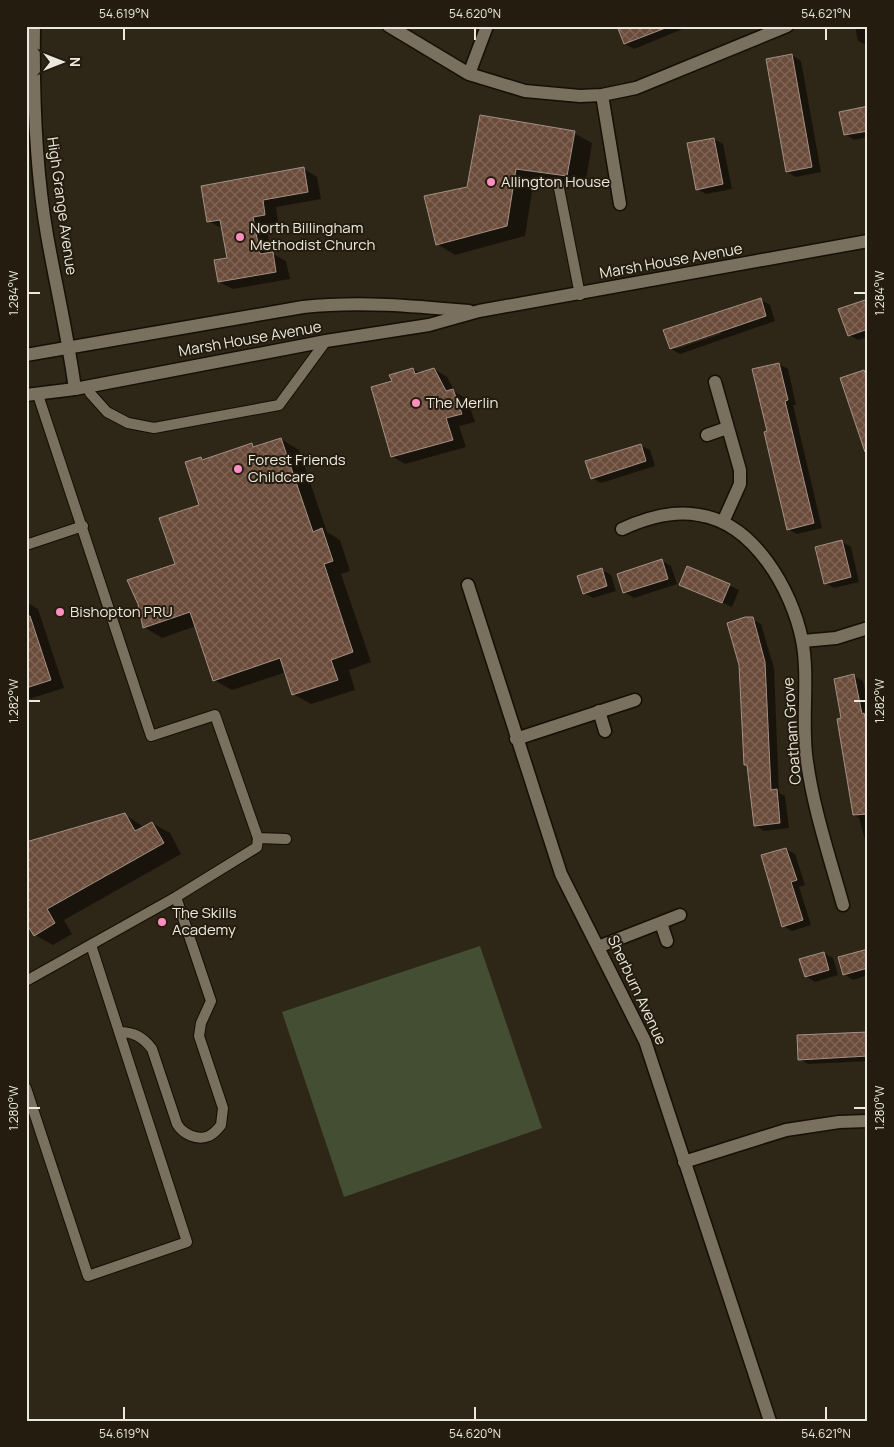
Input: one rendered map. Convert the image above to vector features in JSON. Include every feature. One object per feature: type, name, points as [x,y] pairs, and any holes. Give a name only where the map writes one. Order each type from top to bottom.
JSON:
[{"type":"street","name":"High Grange Avenue","points":[[34,26],[31,140],[76,388]]},
{"type":"street","points":[[388,26],[469,74],[525,91],[602,95],[636,88],[786,26]]},
{"type":"street","points":[[469,74],[487,26]]},
{"type":"street","points":[[602,95],[620,204]]},
{"type":"street","name":"Marsh House Avenue","points":[[32,395],[326,341],[429,325],[479,312],[868,241]]},
{"type":"street","name":"Marsh House Avenue","points":[[26,355],[304,307],[341,303],[377,303],[479,312]]},
{"type":"street","points":[[622,529],[645,519],[676,514],[700,515],[723,522],[740,484],[740,470],[715,382]]},
{"type":"street","points":[[707,435],[727,428]]},
{"type":"street","name":"Coatham Grove","points":[[723,522],[747,540],[765,559],[788,591],[803,642],[806,752],[811,787],[843,905]]},
{"type":"street","name":"Sherburn Avenue","points":[[468,585],[481,604],[516,739],[561,874],[645,1041],[770,1421]]},
{"type":"street","points":[[803,642],[836,638],[868,628]]},
{"type":"street","points":[[516,739],[635,700]]},
{"type":"street","points":[[599,711],[605,731]]},
{"type":"street","points":[[598,947],[680,915]]},
{"type":"street","points":[[661,922],[667,941]]},
{"type":"street","points":[[684,1162],[786,1130],[868,1120]]},
{"type":"lane","points":[[558,183],[580,294]]},
{"type":"lane","points":[[89,386],[90,393],[107,412],[128,423],[154,428],[279,405],[326,341]]},
{"type":"lane","points":[[26,980],[176,897],[257,847],[258,838],[215,716],[151,736],[82,526],[32,395]]},
{"type":"lane","points":[[26,545],[82,526]]},
{"type":"lane","points":[[258,838],[286,839]]},
{"type":"lane","points":[[119,1032],[128,1032],[145,1038],[152,1049],[177,1124],[184,1133],[198,1137],[209,1136],[221,1125],[223,1108],[200,1036],[200,1023],[211,1001],[176,897]]},
{"type":"lane","points":[[26,1088],[88,1276],[187,1242],[91,945]]},
{"type":"green space","points":[[480,946],[542,1128],[344,1197],[282,1012]]},
{"type":"building","points":[[617,26],[668,26],[668,27],[624,44]]},
{"type":"building","points":[[792,54],[812,167],[786,172],[766,59]]},
{"type":"building","points":[[868,106],[868,131],[844,135],[839,112]]},
{"type":"building","name":"Allington House","points":[[480,115],[575,131],[567,176],[516,169],[507,226],[436,245],[424,196],[467,187]]},
{"type":"building","points":[[714,138],[723,184],[696,190],[687,143]]},
{"type":"building","name":"North Billingham Methodist Church","points":[[304,167],[308,192],[263,200],[265,215],[253,217],[260,254],[273,252],[276,272],[218,282],[214,260],[227,258],[220,220],[207,222],[201,186]]},
{"type":"building","points":[[761,298],[766,316],[670,349],[663,330]]},
{"type":"building","points":[[868,299],[868,329],[848,336],[838,309]]},
{"type":"building","points":[[779,363],[788,400],[785,401],[814,523],[787,530],[764,432],[767,431],[752,369]]},
{"type":"building","name":"The Merlin","points":[[413,368],[415,374],[434,368],[446,391],[453,389],[462,414],[446,418],[453,440],[391,457],[371,387],[392,381],[389,375]]},
{"type":"building","points":[[864,370],[868,380],[868,451],[865,452],[840,378]]},
{"type":"building","points":[[281,438],[313,532],[322,528],[333,561],[324,564],[353,652],[331,660],[338,680],[292,695],[280,658],[213,681],[190,612],[143,628],[138,604],[127,580],[175,564],[159,518],[199,505],[185,462],[201,457],[202,460],[252,443],[253,447]]},
{"type":"building","points":[[641,444],[646,461],[591,479],[585,461]]},
{"type":"building","points":[[842,540],[851,577],[824,584],[815,547]]},
{"type":"building","points":[[662,559],[668,579],[623,593],[617,574]]},
{"type":"building","points":[[687,566],[730,584],[722,603],[679,585]]},
{"type":"building","points":[[602,568],[607,586],[583,594],[577,576]]},
{"type":"building","points":[[26,616],[30,616],[51,680],[26,688]]},
{"type":"building","points":[[745,617],[753,617],[765,662],[771,790],[777,789],[780,823],[754,826],[747,765],[744,765],[739,665],[727,623]]},
{"type":"building","points":[[854,674],[862,714],[864,713],[868,730],[868,814],[853,815],[837,719],[841,718],[834,679]]},
{"type":"building","points":[[125,813],[135,831],[152,822],[164,843],[47,909],[55,923],[34,936],[26,923],[26,842]]},
{"type":"building","points":[[786,848],[797,880],[791,882],[803,920],[782,927],[761,855]]},
{"type":"building","points":[[868,949],[868,968],[843,975],[838,957]]},
{"type":"building","points":[[824,952],[829,970],[805,977],[799,959]]},
{"type":"building","points":[[868,1032],[868,1056],[798,1060],[797,1035]]},
{"type":"place","name":"Allington House","points":[[491,182]]},
{"type":"place","name":"North Billingham Methodist Church","points":[[240,237]]},
{"type":"place","name":"The Merlin","points":[[416,403]]},
{"type":"place","name":"Forest Friends Childcare","points":[[238,469]]},
{"type":"place","name":"Bishopton PRU","points":[[60,612]]},
{"type":"place","name":"The Skills Academy","points":[[162,922]]}]
